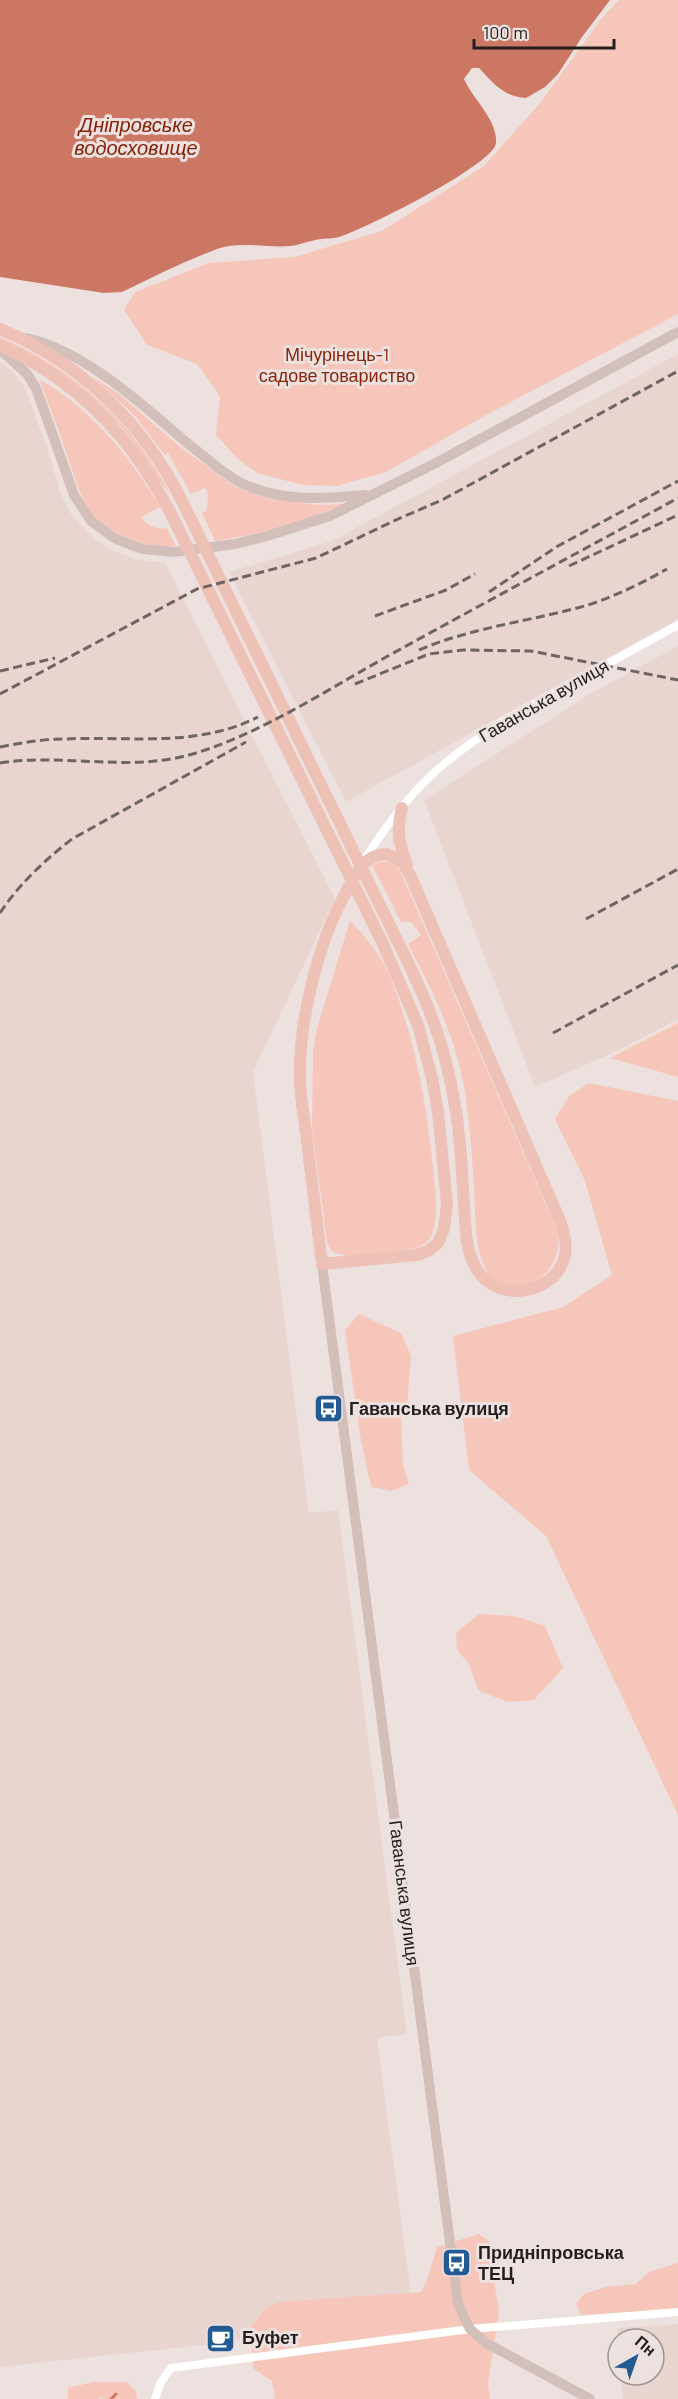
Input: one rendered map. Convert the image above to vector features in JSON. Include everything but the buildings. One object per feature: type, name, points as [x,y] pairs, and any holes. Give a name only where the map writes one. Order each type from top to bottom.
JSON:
[{"type":"main road","points":[[0,329],[53,347],[95,371],[128,394],[223,472],[242,483],[278,495],[317,500],[371,494]]},
{"type":"main road","points":[[0,348],[27,374],[36,388],[71,487],[82,510],[91,521],[114,538],[143,549],[161,552],[235,544],[330,516],[434,464],[678,332]]},
{"type":"main road","points":[[16,336],[88,381],[120,410],[148,445],[183,503],[425,997],[445,1052],[456,1107],[469,1253],[478,1272],[488,1284],[501,1290],[525,1291],[547,1282],[555,1274],[565,1255],[566,1240],[549,1192],[411,877],[397,834],[402,808]]},
{"type":"main road","points":[[0,348],[34,363],[75,391],[94,409],[136,456],[170,510],[383,944],[418,1025],[432,1078],[447,1204],[444,1229],[438,1243],[417,1256],[322,1264]]},
{"type":"main road","points":[[358,869],[371,858],[387,854],[402,863],[411,877]]},
{"type":"main road","name":"Гаванська вулиця","points":[[358,869],[331,924],[314,977],[302,1038],[300,1081],[452,2264],[458,2304],[471,2329]]},
{"type":"main road","points":[[471,2329],[486,2343],[590,2399]]},
{"type":"street","name":"Гаванська вулиця","points":[[358,869],[402,808],[442,766],[500,723],[678,625]]},
{"type":"street","points":[[155,2399],[161,2382],[171,2368],[471,2329],[678,2312]]},
{"type":"shaded area","points":[[678,354],[678,619],[346,802],[229,572],[332,541]]},
{"type":"shaded area","points":[[0,362],[14,373],[25,388],[48,450],[61,495],[71,514],[95,539],[112,550],[135,559],[165,563],[335,899],[253,1072],[309,1513],[338,1510],[407,2034],[377,2038],[413,2310],[221,2343],[0,2367]]},
{"type":"shaded area","points":[[678,646],[678,1019],[617,1051],[535,1087],[424,800],[590,694]]},
{"type":"shaded area","points":[[678,2324],[678,2399],[623,2399],[622,2387],[666,2387],[666,2327],[632,2327]]},
{"type":"green space","name":"Мічурінець-1 садове товариство","points":[[619,0],[678,0],[678,314],[486,415],[386,472],[337,486],[303,485],[257,473],[238,459],[216,435],[220,396],[197,364],[147,345],[124,310],[135,292],[209,263],[294,257],[382,231],[484,166],[541,102],[601,19]]},
{"type":"green space","points":[[0,337],[52,365],[99,401],[139,444],[170,494],[124,430],[111,416],[82,391],[34,359],[0,340]]},
{"type":"green space","points":[[93,377],[119,394],[180,447],[235,487],[271,499],[319,505],[344,504],[281,527],[215,541],[202,513],[207,510],[208,494],[205,488],[191,494],[168,453],[165,455],[135,416]]},
{"type":"green space","points":[[39,379],[58,391],[92,419],[122,452],[160,507],[141,517],[152,527],[167,528],[176,546],[151,545],[127,538],[115,533],[96,518],[78,488]]},
{"type":"green space","points":[[380,862],[392,864],[401,873],[556,1228],[558,1250],[554,1261],[541,1278],[531,1283],[520,1286],[508,1285],[491,1278],[481,1258],[476,1235],[468,1117],[461,1073],[443,1016],[408,944],[421,935],[411,922],[401,922],[372,865]]},
{"type":"green space","points":[[350,921],[383,962],[404,1016],[422,1091],[436,1202],[434,1228],[427,1242],[417,1248],[354,1256],[334,1252],[327,1242],[312,1128],[313,1051],[317,1028]]},
{"type":"green space","points":[[678,1023],[678,1077],[610,1058]]},
{"type":"green space","points":[[589,1083],[678,1101],[678,1815],[546,1536],[469,1470],[453,1336],[563,1307],[612,1275],[585,1181],[555,1119],[569,1096]]},
{"type":"green space","points":[[359,1314],[401,1333],[411,1356],[407,1406],[401,1418],[403,1465],[409,1484],[392,1491],[371,1487],[361,1441],[345,1330]]},
{"type":"green space","points":[[479,1614],[514,1616],[545,1626],[563,1668],[534,1700],[507,1702],[478,1690],[469,1664],[457,1650],[456,1633]]},
{"type":"green space","points":[[479,2234],[490,2242],[499,2311],[488,2384],[490,2399],[275,2399],[272,2381],[253,2368],[251,2326],[267,2307],[279,2302],[421,2292],[437,2247]]},
{"type":"green space","points":[[678,2263],[678,2309],[581,2315],[576,2304],[584,2294],[605,2287],[636,2284],[649,2272]]},
{"type":"green space","points":[[93,2382],[127,2382],[136,2392],[137,2399],[104,2399],[102,2397],[68,2399],[68,2388]]},
{"type":"water","name":"Дніпровське водосховище","points":[[0,0],[610,0],[558,74],[545,87],[526,98],[505,92],[479,68],[472,68],[464,79],[493,126],[496,143],[490,153],[452,180],[374,222],[339,237],[290,246],[244,245],[217,249],[122,292],[104,293],[0,277]]},
{"type":"waterway","points":[[111,2399],[116,2394]]},
{"type":"railway","points":[[0,694],[197,589],[316,558],[442,500],[678,371]]},
{"type":"railway","points":[[489,592],[558,546],[678,481]]},
{"type":"railway","points":[[0,763],[24,760],[142,762],[166,760],[214,747],[290,712],[678,498]]},
{"type":"railway","points":[[569,566],[678,515]]},
{"type":"railway","points":[[419,650],[481,630],[588,605],[629,589],[667,569]]},
{"type":"railway","points":[[375,616],[446,590],[475,574]]},
{"type":"railway","points":[[355,684],[429,654],[463,650],[531,651],[678,680]]},
{"type":"railway","points":[[0,671],[55,658]]},
{"type":"railway","points":[[0,747],[56,739],[187,737],[235,727],[258,717]]},
{"type":"railway","points":[[0,913],[33,873],[72,839],[246,742]]},
{"type":"railway","points":[[586,919],[678,869]]},
{"type":"railway","points":[[553,1033],[678,965]]},
{"type":"place","name":"Гаванська вулиця","points":[[328,1409]]},
{"type":"place","name":"Придніпровська ТЕЦ","points":[[457,2263]]},
{"type":"place","name":"Буфет","points":[[221,2338]]}]
